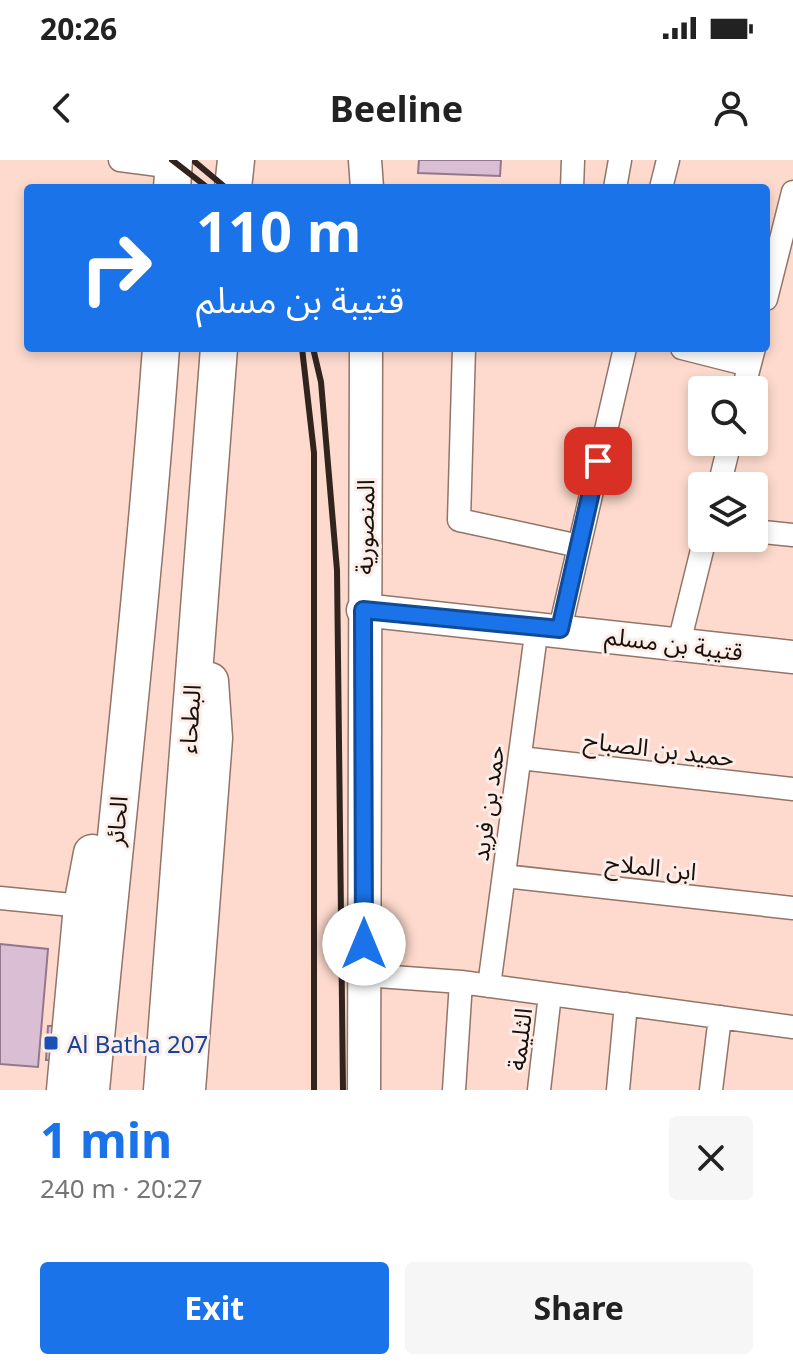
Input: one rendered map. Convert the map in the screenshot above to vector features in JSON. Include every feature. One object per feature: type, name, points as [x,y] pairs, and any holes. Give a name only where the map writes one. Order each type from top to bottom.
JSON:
[{"type":"main road","points":[[233,184],[236,160]]},
{"type":"main road","points":[[65,1090],[82,906],[146,552],[161,352]]},
{"type":"main road","name":"البطحاء","points":[[162,1090],[201,550],[219,352]]},
{"type":"main road","points":[[187,1090],[214,738],[201,550]]},
{"type":"main road","name":"الحائر","points":[[91,1090],[123,748],[146,552]]},
{"type":"street","points":[[120,160],[173,172]]},
{"type":"street","points":[[572,184],[573,160]]},
{"type":"street","points":[[616,184],[620,160]]},
{"type":"street","points":[[662,184],[668,160]]},
{"type":"street","points":[[770,286],[788,230],[793,192]]},
{"type":"street","name":"المنصورية","points":[[364,1090],[366,352]]},
{"type":"street","points":[[464,352],[459,520],[579,546]]},
{"type":"street","name":"حمد بن فريد","points":[[489,986],[520,758],[548,628],[579,546],[624,352]]},
{"type":"street","points":[[717,352],[752,356],[747,376]]},
{"type":"street","points":[[768,532],[793,535]]},
{"type":"street","points":[[679,643],[702,552]]},
{"type":"street","name":"قتيبة بن مسلم","points":[[363,610],[793,657]]},
{"type":"street","name":"حميد بن الصباح","points":[[520,758],[793,789]]},
{"type":"street","name":"ابن الملاح","points":[[504,876],[793,908]]},
{"type":"street","points":[[0,898],[82,906]]},
{"type":"street","points":[[364,975],[461,982],[793,1027]]},
{"type":"street","points":[[454,1090],[461,982]]},
{"type":"street","name":"الثليمة","points":[[539,1090],[550,994]]},
{"type":"street","points":[[618,1090],[626,1004]]},
{"type":"street","points":[[711,1090],[720,1017]]},
{"type":"building","points":[[419,160],[501,160],[500,176],[418,173]]},
{"type":"building","points":[[0,944],[48,949],[38,1067],[0,1064]]},
{"type":"building","points":[[48,1026],[57,1026],[54,1060],[46,1060]]},
{"type":"railway","points":[[172,160],[203,184]]},
{"type":"railway","points":[[195,162],[221,184]]},
{"type":"railway","points":[[302,352],[314,453],[314,1090]]},
{"type":"railway","points":[[314,352],[321,382],[337,570],[343,1090]]},
{"type":"place","name":"Al Batha 207","points":[[51,1043]]},
{"type":"route","points":[[364,944],[363,610],[560,629],[598,461]]}]
